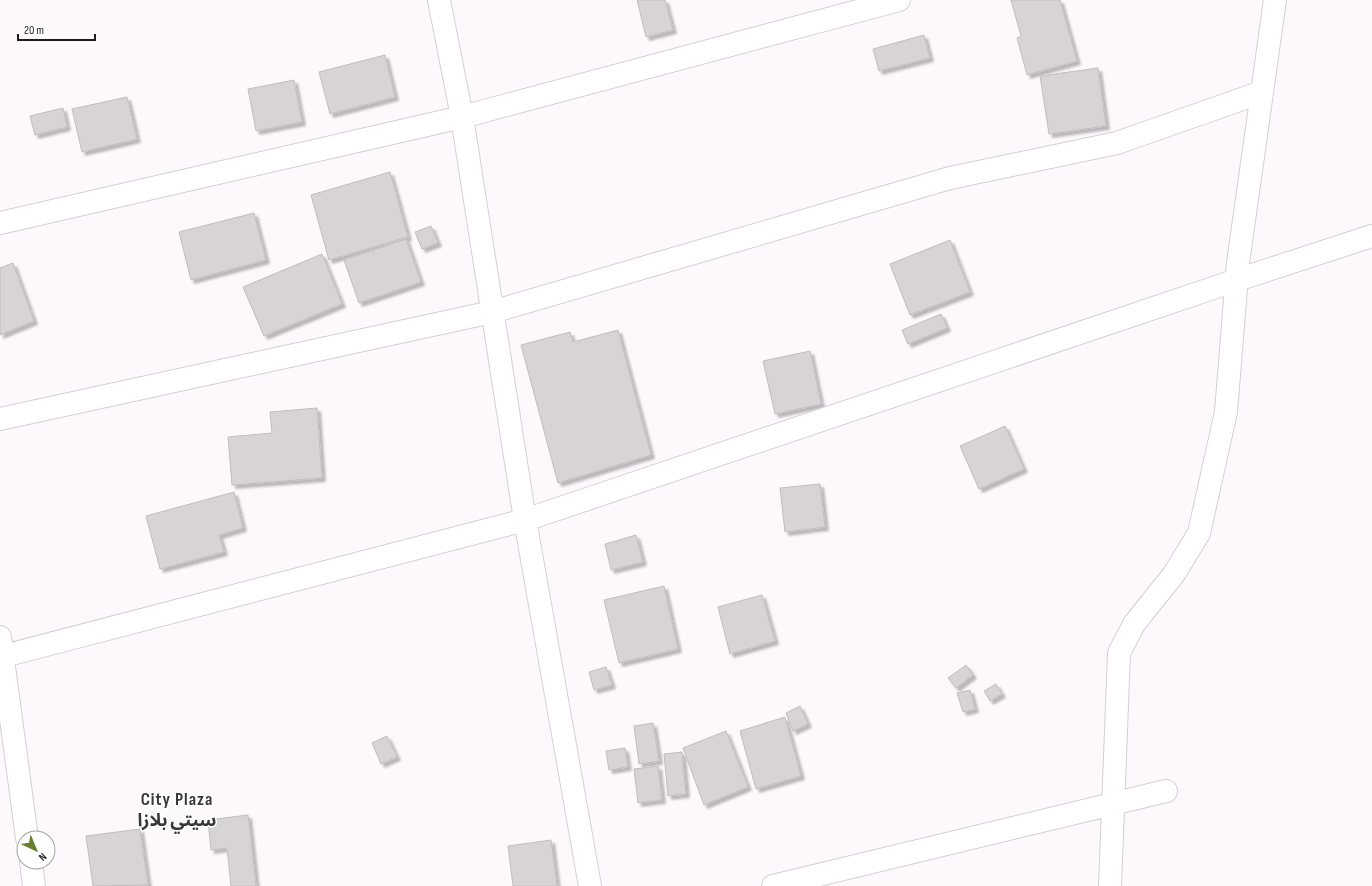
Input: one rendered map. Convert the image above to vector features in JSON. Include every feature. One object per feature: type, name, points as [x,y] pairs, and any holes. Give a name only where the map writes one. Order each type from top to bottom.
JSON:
[{"type":"street","points":[[439,0],[462,117],[525,520],[590,886]]},
{"type":"street","points":[[0,223],[462,117],[899,0]]},
{"type":"street","points":[[1110,886],[1119,653],[1134,624],[1174,574],[1199,533],[1226,412],[1237,280],[1275,0]]},
{"type":"street","points":[[0,419],[492,312],[950,178],[1117,143],[1262,92]]},
{"type":"street","points":[[26,830],[1,650],[525,520],[1372,236]]},
{"type":"street","points":[[773,886],[1166,791]]},
{"type":"street","points":[[32,870],[34,886]]},
{"type":"building","points":[[637,0],[665,0],[673,30],[646,37]]},
{"type":"building","points":[[1011,0],[1060,0],[1077,61],[1027,75],[1017,38],[1021,36]]},
{"type":"building","points":[[924,35],[930,58],[879,71],[873,49]]},
{"type":"building","points":[[385,55],[395,97],[330,114],[319,72]]},
{"type":"building","points":[[1098,68],[1106,126],[1049,134],[1040,76]]},
{"type":"building","points":[[294,80],[302,122],[256,131],[248,89]]},
{"type":"building","points":[[127,97],[137,139],[82,152],[72,109]]},
{"type":"building","points":[[63,108],[67,127],[35,135],[30,116]]},
{"type":"building","points":[[390,172],[408,237],[329,260],[311,195]]},
{"type":"building","points":[[254,213],[266,260],[191,280],[179,232]]},
{"type":"building","points":[[431,226],[438,243],[422,249],[415,232]]},
{"type":"building","points":[[406,239],[421,282],[359,303],[344,260]]},
{"type":"building","points":[[950,240],[970,292],[910,315],[890,264]]},
{"type":"building","points":[[322,254],[342,304],[264,336],[243,287]]},
{"type":"building","points":[[13,263],[34,321],[0,335],[0,268]]},
{"type":"building","points":[[941,314],[947,328],[908,344],[902,330]]},
{"type":"building","points":[[618,330],[651,455],[558,483],[521,345],[570,332],[573,342]]},
{"type":"building","points":[[810,351],[821,404],[775,414],[763,361]]},
{"type":"building","points":[[317,408],[322,478],[232,485],[228,437],[272,433],[270,412]]},
{"type":"building","points":[[1005,426],[1024,469],[979,489],[960,446]]},
{"type":"building","points":[[820,484],[825,527],[785,532],[780,488]]},
{"type":"building","points":[[234,492],[243,528],[219,535],[224,552],[160,569],[146,516]]},
{"type":"building","points":[[636,535],[643,562],[611,570],[605,544]]},
{"type":"building","points":[[664,586],[678,649],[619,663],[604,600]]},
{"type":"building","points":[[762,595],[775,641],[730,654],[718,607]]},
{"type":"building","points":[[966,665],[973,675],[956,688],[948,678]]},
{"type":"building","points":[[606,667],[612,685],[594,690],[589,672]]},
{"type":"building","points":[[996,684],[1002,694],[990,701],[984,691]]},
{"type":"building","points":[[970,690],[975,709],[963,712],[957,693]]},
{"type":"building","points":[[800,706],[808,724],[793,731],[786,713]]},
{"type":"building","points":[[785,717],[801,776],[756,789],[740,731]]},
{"type":"building","points":[[653,723],[659,761],[639,764],[634,726]]},
{"type":"building","points":[[726,731],[748,787],[704,805],[683,748]]},
{"type":"building","points":[[387,736],[397,757],[381,764],[372,743]]},
{"type":"building","points":[[625,748],[628,767],[609,770],[606,751]]},
{"type":"building","points":[[682,752],[686,794],[668,796],[664,754]]},
{"type":"building","points":[[658,766],[662,800],[638,803],[634,769]]},
{"type":"building","points":[[248,815],[256,886],[231,886],[227,848],[211,850],[208,820]]},
{"type":"building","points":[[140,829],[148,885],[93,886],[86,836]]},
{"type":"building","points":[[551,840],[557,886],[513,886],[508,846]]},
{"type":"district","name":"City Plaza سيتي بلازا","points":[[177,809]]}]
